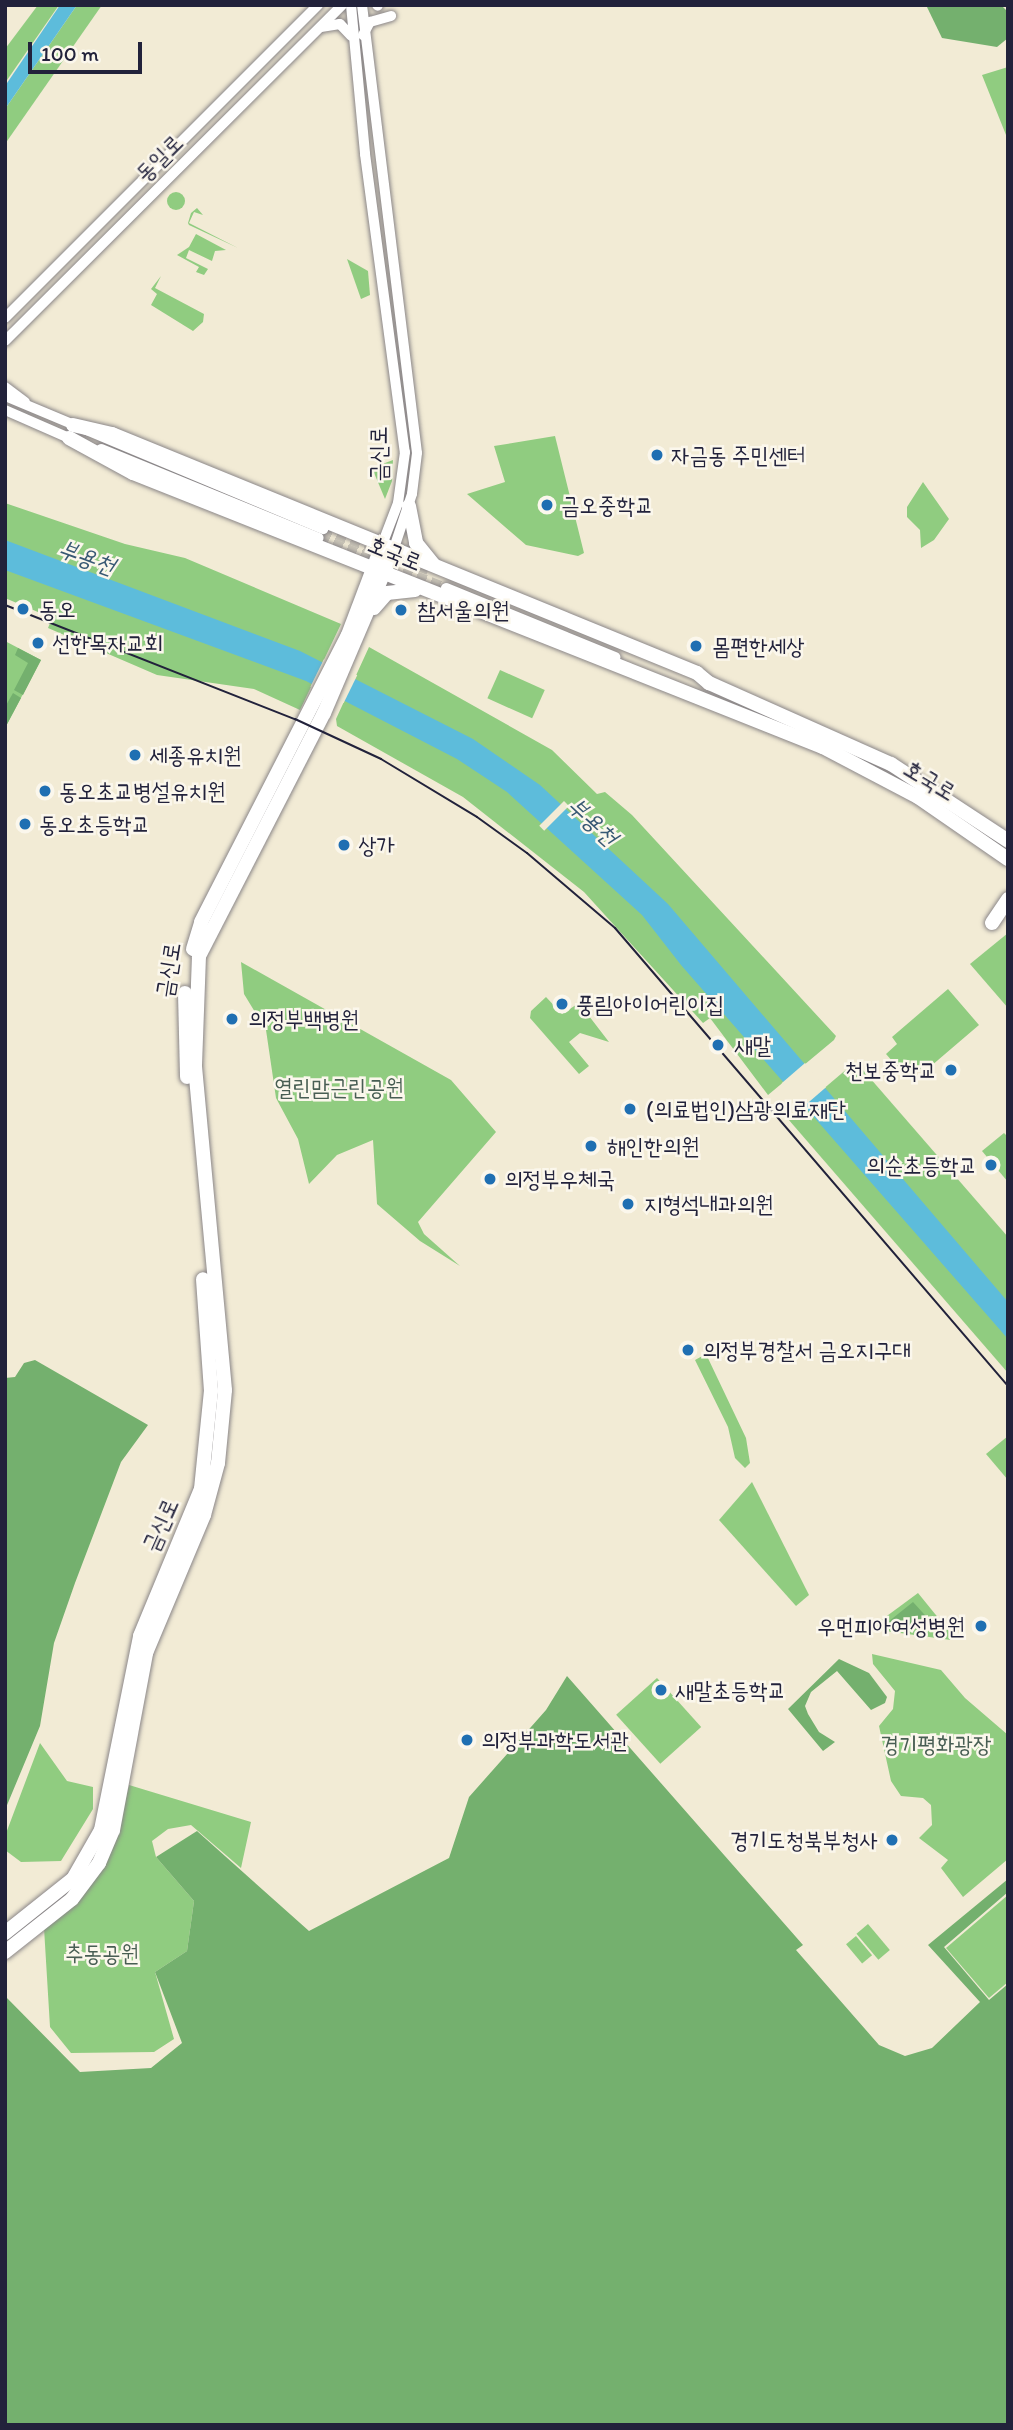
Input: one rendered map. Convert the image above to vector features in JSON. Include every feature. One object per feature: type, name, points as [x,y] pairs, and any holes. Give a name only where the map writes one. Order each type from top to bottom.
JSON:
[{"type":"main road","name":"호국로","points":[[71,432],[133,473],[321,533],[388,548],[447,581],[688,696],[708,699],[823,747],[918,797],[1008,859]]},
{"type":"main road","name":"호국로","points":[[71,432],[112,434],[321,533],[379,570],[424,589],[447,581],[697,673],[709,683],[891,764],[1008,841]]},
{"type":"main road","points":[[409,506],[422,554],[447,581]]},
{"type":"main road","name":"금신로","points":[[352,637],[388,548]]},
{"type":"main road","name":"금신로","points":[[352,637],[363,626],[379,570]]},
{"type":"main road","points":[[363,626],[387,593],[424,589]]},
{"type":"main road","points":[[319,710],[352,637]]},
{"type":"main road","name":"금신로","points":[[5,1933],[67,1885],[98,1842],[140,1636],[201,1489],[211,1391],[185,1065],[188,968],[201,922],[319,710]]},
{"type":"main road","name":"금신로","points":[[5,1952],[72,1899],[99,1863],[113,1830],[146,1653],[211,1494],[225,1421],[225,1390],[195,1065],[197,968],[204,942],[319,710]]},
{"type":"main road","points":[[956,824],[1008,870]]},
{"type":"main road","points":[[992,923],[1008,899]]},
{"type":"street","name":"동일로","points":[[5,318],[317,5]]},
{"type":"street","name":"금신로","points":[[351,5],[416,444],[409,506],[388,548]]},
{"type":"street","name":"금신로","points":[[362,5],[357,36],[405,452],[401,492],[388,548]]},
{"type":"street","name":"동일로","points":[[5,342],[340,7]]},
{"type":"street","points":[[319,28],[336,23],[357,36],[370,22],[391,16]]},
{"type":"street","points":[[5,387],[30,406]]},
{"type":"street","name":"호국로","points":[[5,396],[30,406],[71,432]]},
{"type":"street","name":"호국로","points":[[5,410],[71,432]]},
{"type":"street","points":[[992,923],[1008,909]]},
{"type":"green space","points":[[38,5],[59,5],[5,83],[5,49]]},
{"type":"green space","points":[[77,5],[102,5],[5,144],[5,109]]},
{"type":"green space","points":[[926,5],[1001,5],[1008,12],[1008,38],[997,47],[942,38]]},
{"type":"green space","points":[[1008,67],[1008,140],[982,75]]},
{"type":"green space","points":[[172,192],[180,192],[185,201],[183,208],[172,210],[167,205],[167,197]]},
{"type":"green space","points":[[197,208],[203,215],[194,212],[189,223],[238,248],[189,225],[188,223],[191,213]]},
{"type":"green space","points":[[196,234],[226,250],[215,251],[212,261],[189,250],[186,258],[208,269],[204,275],[196,272],[199,267],[177,255],[189,247]]},
{"type":"green space","points":[[347,259],[368,271],[370,295],[361,299]]},
{"type":"green space","points":[[161,276],[155,288],[204,314],[203,322],[193,331],[151,305],[157,294],[151,289]]},
{"type":"green space","points":[[555,436],[584,553],[578,556],[526,545],[467,494],[505,482],[494,446]]},
{"type":"green space","points":[[393,460],[392,481],[385,499],[372,468]]},
{"type":"green space","points":[[923,482],[949,519],[934,540],[921,548],[920,530],[907,517],[907,507]]},
{"type":"green space","points":[[5,503],[125,544],[185,558],[341,624],[300,710],[254,689],[157,675],[48,628],[52,618],[5,598]]},
{"type":"green space","points":[[5,641],[41,660],[5,728]]},
{"type":"green space","points":[[369,647],[552,750],[597,794],[605,792],[632,815],[836,1036],[834,1040],[768,1095],[710,1018],[703,1023],[584,892],[463,797],[337,726],[336,719]]},
{"type":"green space","points":[[18,648],[41,660],[23,695],[14,690],[28,663],[15,655]]},
{"type":"green space","points":[[500,670],[545,690],[532,718],[487,698]]},
{"type":"green space","points":[[13,693],[21,698],[5,728],[5,707]]},
{"type":"green space","points":[[1008,933],[1008,1008],[970,964]]},
{"type":"green space","name":"열린맘근린공원","points":[[241,962],[451,1080],[496,1132],[418,1222],[424,1234],[460,1266],[420,1241],[377,1204],[373,1140],[337,1155],[309,1184],[298,1139],[276,1098],[266,1030],[244,994]]},
{"type":"green space","points":[[948,989],[979,1025],[924,1072],[919,1068],[907,1078],[886,1054],[897,1044],[892,1037]]},
{"type":"green space","points":[[546,997],[562,1014],[579,1003],[609,1042],[580,1033],[569,1042],[589,1066],[579,1074],[530,1018],[531,1011]]},
{"type":"green space","points":[[848,1068],[863,1070],[1008,1237],[1008,1373],[788,1119]]},
{"type":"green space","points":[[1004,1133],[1008,1137],[1008,1182],[982,1151]]},
{"type":"green space","points":[[706,1354],[746,1438],[750,1463],[745,1468],[735,1458],[728,1427],[695,1360]]},
{"type":"green space","points":[[35,1360],[148,1425],[121,1462],[75,1583],[54,1643],[40,1726],[5,1810],[5,1378],[15,1377],[24,1363]]},
{"type":"green space","points":[[1008,1436],[1008,1480],[986,1454]]},
{"type":"green space","points":[[752,1482],[809,1595],[796,1606],[719,1520]]},
{"type":"green space","points":[[918,1593],[953,1636],[951,1640],[878,1630],[876,1624]]},
{"type":"green space","points":[[913,1602],[934,1625],[937,1631],[888,1622]]},
{"type":"green space","name":"경기평화광장","points":[[872,1654],[941,1670],[965,1698],[1008,1735],[1008,1859],[963,1897],[941,1868],[948,1860],[919,1838],[932,1825],[931,1805],[923,1798],[901,1796],[891,1781],[879,1726],[893,1709],[895,1691],[873,1664]]},
{"type":"green space","points":[[839,1659],[869,1673],[887,1697],[885,1703],[871,1710],[837,1671],[811,1692],[805,1706],[808,1714],[819,1732],[835,1742],[823,1751],[788,1709]]},
{"type":"green space","points":[[567,1676],[803,1945],[796,1950],[879,2045],[905,2056],[932,2048],[980,2002],[928,1945],[1008,1879],[1008,1892],[944,1947],[989,2000],[1008,1984],[1008,2425],[5,2425],[5,1996],[80,2072],[151,2068],[182,2043],[155,1972],[187,1951],[194,1901],[156,1857],[197,1831],[309,1931],[449,1858],[469,1797],[546,1710]]},
{"type":"green space","points":[[657,1678],[701,1727],[660,1764],[616,1715]]},
{"type":"green space","points":[[40,1743],[67,1781],[93,1787],[93,1809],[61,1861],[21,1862],[5,1850],[5,1836]]},
{"type":"green space","name":"추동공원","points":[[129,1785],[251,1822],[241,1868],[191,1825],[168,1829],[152,1841],[156,1857],[194,1901],[187,1951],[155,1972],[174,2039],[154,2052],[71,2053],[50,2027],[44,1928],[119,1828]]},
{"type":"green space","points":[[1008,1895],[1008,1982],[989,1998],[946,1948]]},
{"type":"green space","points":[[868,1924],[890,1950],[878,1960],[857,1934]]},
{"type":"green space","points":[[856,1936],[872,1955],[862,1964],[846,1944]]},
{"type":"water","points":[[60,5],[77,5],[5,109],[5,86]]},
{"type":"water","points":[[5,540],[300,651],[473,739],[540,785],[668,904],[1008,1302],[1008,1339],[681,965],[642,915],[507,792],[457,759],[306,681],[5,570]]},
{"type":"pier","points":[[324,659],[357,675],[344,703],[310,687]]},
{"type":"pier","points":[[564,801],[569,806],[544,831],[539,826]]},
{"type":"pier","points":[[805,1063],[826,1087],[803,1107],[782,1083]]},
{"type":"tunnel","points":[[323,529],[428,570]]},
{"type":"tunnel","points":[[319,538],[446,588]]},
{"type":"tram line","points":[[5,605],[295,719],[381,759],[477,817],[527,853],[615,928],[1008,1386]]},
{"type":"place","name":"자금동 주민센터","points":[[657,455]]},
{"type":"place","name":"금오중학교","points":[[547,505]]},
{"type":"place","name":"동오","points":[[23,609]]},
{"type":"place","name":"참서울의원","points":[[401,610]]},
{"type":"place","name":"선한목자교회","points":[[38,643]]},
{"type":"place","name":"몸편한세상","points":[[696,646]]},
{"type":"place","name":"세종유치원","points":[[135,755]]},
{"type":"place","name":"동오초교병설유치원","points":[[45,791]]},
{"type":"place","name":"동오초등학교","points":[[25,824]]},
{"type":"place","name":"상가","points":[[344,845]]},
{"type":"place","name":"풍림아이어린이집","points":[[562,1004]]},
{"type":"place","name":"의정부백병원","points":[[232,1019]]},
{"type":"place","name":"새말","points":[[718,1045]]},
{"type":"place","name":"천보중학교","points":[[951,1070]]},
{"type":"place","name":"(의료법인)삼광의료재단","points":[[630,1109]]},
{"type":"place","name":"해인한의원","points":[[591,1146]]},
{"type":"place","name":"의순초등학교","points":[[991,1165]]},
{"type":"place","name":"의정부우체국","points":[[490,1179]]},
{"type":"place","name":"지형석내과의원","points":[[628,1204]]},
{"type":"place","name":"의정부경찰서 금오지구대","points":[[688,1350]]},
{"type":"place","name":"우먼피아여성병원","points":[[981,1626]]},
{"type":"place","name":"새말초등학교","points":[[661,1690]]},
{"type":"place","name":"의정부과학도서관","points":[[467,1740]]},
{"type":"place","name":"경기도청북부청사","points":[[892,1840]]},
{"type":"water label","name":"부용천","points":[[87,557]]},
{"type":"water label","name":"부용천","points":[[593,821]]}]
